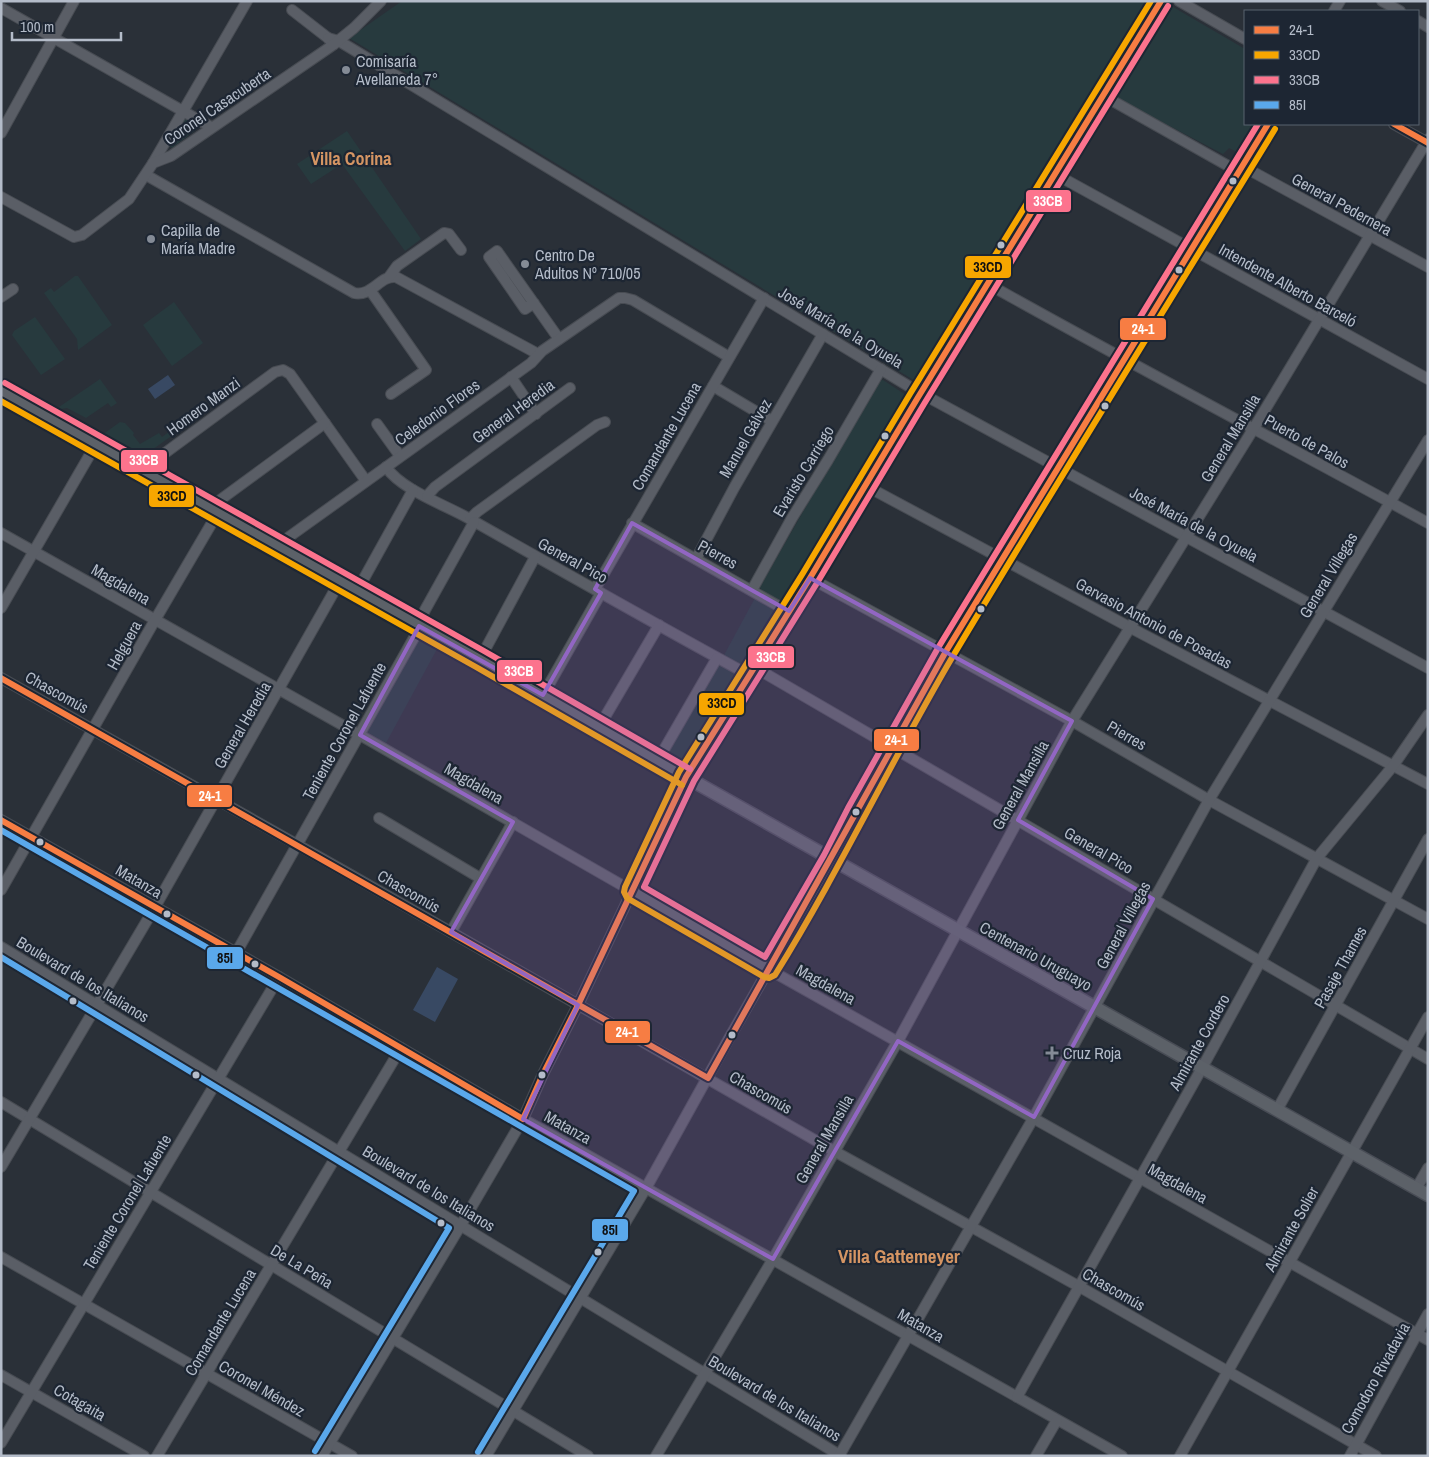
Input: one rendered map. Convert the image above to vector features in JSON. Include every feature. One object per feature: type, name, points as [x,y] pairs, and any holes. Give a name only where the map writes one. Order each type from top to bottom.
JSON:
[{"type":"main road","name":"Centenario Uruguayo","points":[[1,391],[480,659],[1422,1192]]},
{"type":"street","points":[[1,133],[74,1]]},
{"type":"street","points":[[153,163],[247,1]]},
{"type":"street","name":"Coronel Casacuberta","points":[[1,197],[74,237],[82,235],[121,206],[132,195],[153,163],[171,156],[354,28],[381,1]]},
{"type":"street","points":[[322,1456],[523,1119],[686,777],[810,578],[1161,1]]},
{"type":"street","points":[[1179,1],[1244,38]]},
{"type":"street","points":[[1382,1],[1398,10]]},
{"type":"street","points":[[1,8],[212,128]]},
{"type":"street","name":"José María de la Oyuela","points":[[292,10],[334,41],[920,396],[1324,610],[1428,668]]},
{"type":"street","name":"General Pedernera","points":[[1104,96],[1428,267]]},
{"type":"street","points":[[486,1456],[646,1188],[768,969],[832,859],[945,653],[1267,125]]},
{"type":"street","points":[[1396,125],[1427,141]]},
{"type":"street","name":"General Mansilla","points":[[656,1456],[773,1259],[898,1041],[1072,721],[1254,428],[1427,141]]},
{"type":"street","name":"Intendente Alberto Barceló","points":[[1055,174],[1428,379]]},
{"type":"street","points":[[146,175],[354,293],[364,294],[390,277],[397,266],[444,233],[450,234],[461,250]]},
{"type":"street","points":[[534,303],[525,309],[489,258],[497,251],[534,303],[559,339]]},
{"type":"street","points":[[390,277],[402,279],[538,354]]},
{"type":"street","name":"Puerto de Palos","points":[[988,284],[1123,360],[1254,428],[1428,523]]},
{"type":"street","points":[[1,297],[12,289]]},
{"type":"street","points":[[370,290],[426,370],[390,394]]},
{"type":"street","name":"Celedonio Flores","points":[[278,546],[531,363],[538,354],[614,301],[624,298],[633,300],[729,357]]},
{"type":"street","name":"Comandante Lucena","points":[[543,695],[632,523],[762,301]]},
{"type":"street","name":"Manuel Gálvez","points":[[696,559],[821,336]]},
{"type":"street","name":"Homero Manzi","points":[[142,470],[275,372],[283,370],[290,374],[324,423]]},
{"type":"street","name":"Evaristo Carriego","points":[[752,590],[792,518],[879,371]]},
{"type":"street","points":[[511,377],[536,414]]},
{"type":"street","points":[[713,386],[772,421]]},
{"type":"street","name":"General Heredia","points":[[427,496],[435,487],[570,388]]},
{"type":"street","name":"Teniente Coronel Lafuente","points":[[236,953],[360,735],[419,626],[425,610],[477,512],[597,425],[605,422]]},
{"type":"street","points":[[324,423],[366,481]]},
{"type":"street","name":"Helguera","points":[[1,890],[154,620],[213,521],[214,510],[220,500],[324,423]]},
{"type":"street","points":[[377,424],[400,456]]},
{"type":"street","name":"General Villegas","points":[[840,1455],[1034,1118],[1209,800],[1428,440]]},
{"type":"street","points":[[1,608],[96,444]]},
{"type":"street","name":"General Pico","points":[[386,467],[393,477],[413,490],[472,520],[717,658],[752,671],[892,748],[1428,1059]]},
{"type":"street","name":"Gervasio Antonio de Posadas","points":[[866,486],[1130,628],[1428,784]]},
{"type":"street","points":[[357,590],[413,490]]},
{"type":"street","name":"Pierres","points":[[632,523],[789,612]]},
{"type":"street","name":"Magdalena","points":[[1,533],[360,735],[768,969],[1428,1340]]},
{"type":"street","points":[[480,659],[535,557]]},
{"type":"street","name":"Pierres","points":[[810,578],[1072,721],[1209,800],[1428,919]]},
{"type":"street","name":"General Heredia","points":[[1,1166],[155,907],[340,581]]},
{"type":"street","points":[[599,727],[659,625]]},
{"type":"street","points":[[658,760],[717,658]]},
{"type":"street","name":"Chascomús","points":[[1,678],[834,1151],[1080,1286],[1228,1373],[1376,1456]]},
{"type":"street","name":"Almirante Cordero","points":[[1017,1397],[1202,1068],[1317,858],[1393,766],[1428,716]]},
{"type":"street","points":[[379,818],[480,878]]},
{"type":"street","name":"Matanza","points":[[1,820],[279,977],[523,1119],[1122,1456]]},
{"type":"street","points":[[451,932],[513,822]]},
{"type":"street","name":"Pasaje Thames","points":[[1277,1110],[1428,839]]},
{"type":"street","name":"Boulevard de los Italianos","points":[[1,947],[840,1455]]},
{"type":"street","name":"Teniente Coronel Lafuente","points":[[1,1443],[217,1078],[279,977]]},
{"type":"street","name":"Almirante Solier","points":[[1180,1456],[1428,1017]]},
{"type":"street","name":"Comandante Lucena","points":[[157,1456],[401,1048]]},
{"type":"street","name":"De La Peña","points":[[1,1102],[588,1456]]},
{"type":"street","points":[[1422,1192],[1428,1168]]},
{"type":"street","name":"Coronel Méndez","points":[[1,1257],[352,1456]]},
{"type":"street","name":"Comodoro Rivadavia","points":[[1350,1456],[1428,1314]]},
{"type":"street","name":"Cotagaita","points":[[1,1375],[144,1456]]},
{"type":"street","points":[[1036,1456],[1056,1420]]},
{"type":"highlighted area","points":[[632,523],[789,611],[810,578],[1072,721],[1018,820],[1153,899],[1034,1117],[898,1041],[773,1259],[523,1119],[578,1005],[451,932],[513,822],[360,735],[419,626],[543,695],[601,593],[595,589]]},
{"type":"green space","points":[[402,1],[1149,1],[971,290],[917,382],[349,38]]},
{"type":"green space","points":[[1173,7],[1244,48],[1244,125],[1254,125],[1237,152],[1229,148],[1223,154],[1116,98],[1115,95],[1168,8]]},
{"type":"green space","points":[[186,118],[198,125],[198,128],[172,148],[169,146]]},
{"type":"green space","points":[[347,131],[421,239],[405,251],[342,164],[311,184],[297,164]]},
{"type":"green space","points":[[75,276],[78,276],[112,325],[78,350],[77,339],[44,293],[51,288],[54,292]]},
{"type":"green space","points":[[174,302],[203,343],[172,366],[143,325]]},
{"type":"green space","points":[[35,317],[65,359],[41,375],[12,335],[14,331]]},
{"type":"green space","points":[[100,379],[117,403],[111,407],[108,403],[86,418],[67,408],[61,409],[59,407]]},
{"type":"green space","points":[[883,380],[909,397],[910,402],[788,600],[784,603],[762,592],[761,585],[878,381]]},
{"type":"green space","points":[[201,405],[206,411],[145,455],[138,455],[102,435],[120,422],[125,423],[134,433],[133,435],[140,444],[159,433],[162,437],[169,432],[170,426]]},
{"type":"green space","points":[[755,598],[778,611],[779,615],[749,665],[744,667],[723,657]]},
{"type":"green space","points":[[418,639],[437,649],[386,743],[367,732]]},
{"type":"green space","points":[[720,663],[739,674],[740,682],[687,766],[682,766],[666,756]]},
{"type":"water","points":[[168,375],[175,385],[155,399],[148,389]]},
{"type":"water","points":[[437,967],[458,979],[435,1022],[413,1010]]},
{"type":"transit line","name":"33CD","points":[[1151,1],[910,394],[803,573],[679,772],[625,887],[624,892],[627,898],[764,977],[769,978],[775,975],[821,896],[953,656],[1275,129]]},
{"type":"transit line","name":"24-1","points":[[1,820],[279,977],[523,1119],[686,777],[810,578],[917,399],[1161,1]]},
{"type":"transit line","name":"33CB","points":[[1168,6],[924,404],[817,583],[694,781],[644,887],[765,957],[824,855],[848,808],[938,648],[1257,125]]},
{"type":"transit line","name":"24-1","points":[[1,678],[708,1078],[945,653],[1267,125]]},
{"type":"transit line","name":"24-1","points":[[1396,125],[1428,143]]},
{"type":"transit line","name":"33CB","points":[[5,383],[484,651],[690,769]]},
{"type":"transit line","name":"33CD","points":[[1,401],[476,667],[682,785]]},
{"type":"transit line","name":"85I","points":[[1,830],[634,1191],[478,1452]]},
{"type":"transit line","name":"85I","points":[[1,957],[449,1228],[315,1451]]},
{"type":"place","name":"Comisaría Avellaneda 7°","points":[[346,70]]},
{"type":"place","name":"Capilla de María Madre","points":[[151,239]]},
{"type":"place","name":"Centro De Adultos Nº 710/05","points":[[525,264]]},
{"type":"place","name":"Cruz Roja","points":[[1052,1053]]},
{"type":"district","name":"Villa Corina","points":[[351,159]]},
{"type":"district","name":"Villa Gattemeyer","points":[[899,1256]]}]
